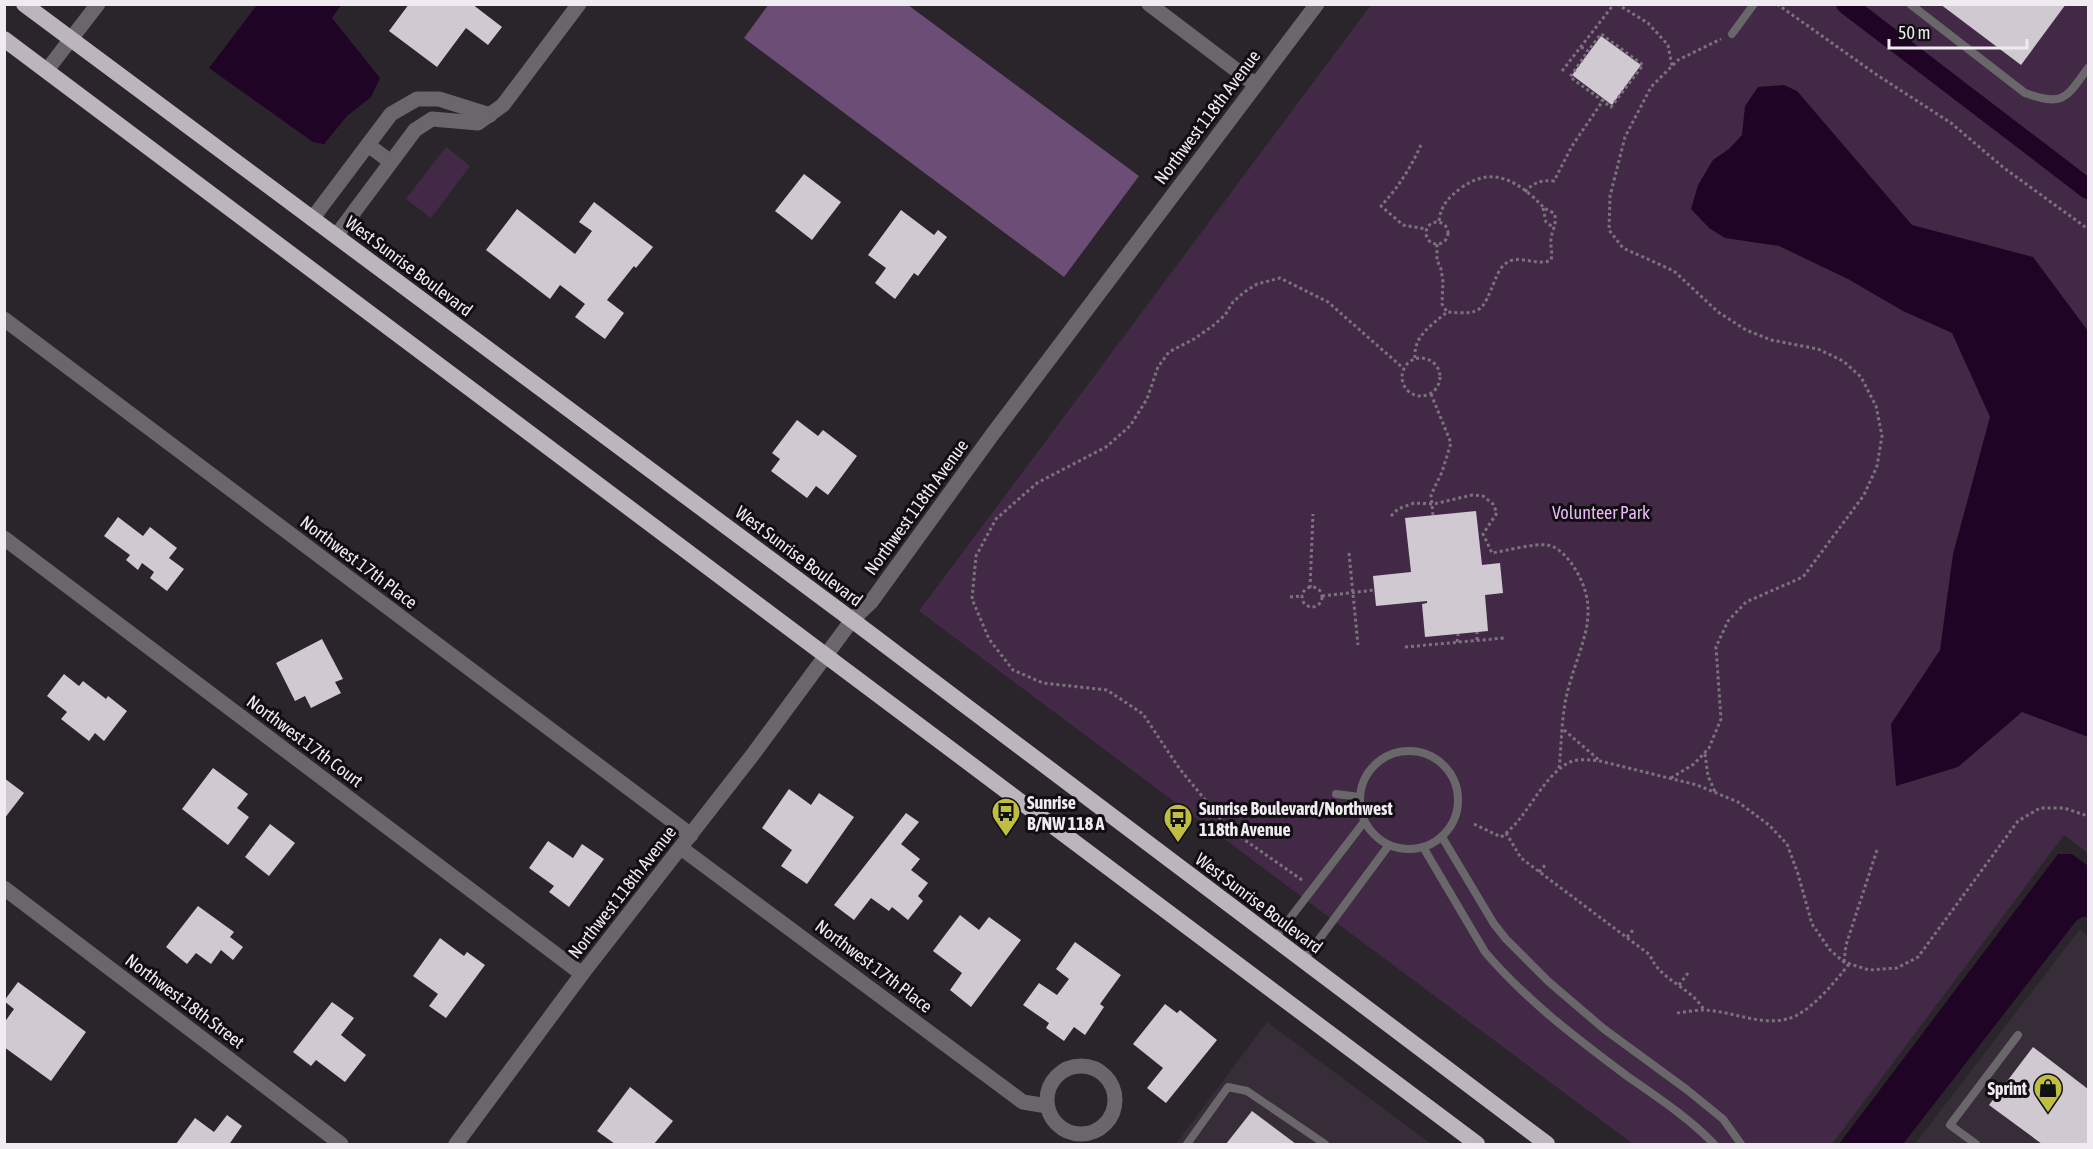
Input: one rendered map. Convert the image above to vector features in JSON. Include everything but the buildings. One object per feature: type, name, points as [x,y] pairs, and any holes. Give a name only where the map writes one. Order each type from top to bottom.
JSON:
[{"type":"highway","name":"West Sunrise Boulevard","points":[[24,4],[852,620],[1547,1144]]},
{"type":"highway","points":[[4,39],[1477,1144]]},
{"type":"street","points":[[47,70],[98,4]]},
{"type":"street","points":[[336,236],[415,130],[432,119],[478,123],[490,115],[503,105],[579,4]]},
{"type":"street","points":[[1149,4],[1256,85]]},
{"type":"street","name":"Northwest 118th Avenue","points":[[456,1144],[582,974],[686,842],[852,620],[871,602],[1006,417],[1317,4]]},
{"type":"street","points":[[312,219],[391,114],[417,99],[439,99],[490,115]]},
{"type":"street","points":[[368,145],[391,162]]},
{"type":"street","name":"Northwest 17th Place","points":[[4,319],[1023,1102],[1047,1106]]},
{"type":"street","name":"Northwest 17th Court","points":[[4,538],[582,974]]},
{"type":"street","name":"Northwest 18th Street","points":[[4,888],[341,1144]]},
{"type":"street","points":[[1085,1065],[1095,1068],[1111,1083],[1114,1093],[1115,1105],[1111,1116],[1103,1126],[1093,1132],[1081,1134],[1064,1129],[1051,1117],[1047,1106],[1046,1095],[1055,1076],[1074,1066],[1085,1065]]},
{"type":"lane","points":[[1732,34],[1755,4]]},
{"type":"lane","points":[[1910,4],[2025,93],[2047,101],[2067,96],[2088,68]]},
{"type":"lane","points":[[1412,751],[1427,754],[1450,773],[1456,788],[1458,803],[1456,815],[1442,837],[1422,847],[1406,849],[1389,845],[1375,836],[1364,822],[1360,797],[1364,778],[1372,766],[1383,757],[1397,752],[1412,751]]},
{"type":"lane","points":[[1336,794],[1360,797]]},
{"type":"lane","points":[[1275,939],[1364,822]]},
{"type":"lane","points":[[1442,837],[1494,924],[1506,939],[1549,982],[1604,1029],[1723,1119],[1742,1144]]},
{"type":"lane","points":[[1303,960],[1389,845]]},
{"type":"lane","points":[[1422,847],[1485,952],[1498,967],[1570,1034],[1675,1110],[1703,1132],[1714,1144]]},
{"type":"lane","points":[[1976,1144],[1950,1125],[2018,1035]]},
{"type":"lane","points":[[1187,1144],[1228,1087],[1246,1091],[1324,1144]]},
{"type":"path","points":[[1562,71],[1616,4],[1648,23],[1668,45],[1672,66]]},
{"type":"path","points":[[1777,4],[1877,75],[1951,123],[2004,168],[2088,229]]},
{"type":"path","points":[[1601,34],[1643,65],[1611,107],[1570,77],[1588,51],[1601,34]]},
{"type":"path","points":[[1671,778],[1694,764],[1709,748],[1721,718],[1716,647],[1728,621],[1746,602],[1803,577],[1864,495],[1877,466],[1882,436],[1876,406],[1861,377],[1843,361],[1818,350],[1772,340],[1746,330],[1718,312],[1674,271],[1623,248],[1609,230],[1610,196],[1625,137],[1651,87],[1678,60],[1732,34]]},
{"type":"path","points":[[1581,47],[1588,51]]},
{"type":"path","points":[[1526,192],[1532,184],[1542,180],[1554,181],[1572,146],[1603,100]]},
{"type":"path","points":[[1421,145],[1409,169],[1381,206],[1403,225],[1426,229]]},
{"type":"path","points":[[1415,358],[1414,351],[1420,336],[1447,312],[1480,310],[1485,305],[1498,273],[1505,263],[1513,260],[1545,263],[1551,260],[1553,253],[1551,238],[1556,218],[1554,213],[1543,208],[1506,178],[1495,176],[1480,178],[1467,184],[1446,200],[1439,221]]},
{"type":"path","points":[[1543,208],[1546,222],[1554,228]]},
{"type":"path","points":[[1439,221],[1446,225],[1448,232],[1444,242],[1437,244],[1428,240],[1426,229],[1431,223],[1439,221]]},
{"type":"path","points":[[1437,244],[1437,260],[1443,282],[1442,304],[1447,312]]},
{"type":"path","points":[[1302,880],[1230,829],[1179,768],[1143,714],[1107,690],[1043,683],[1013,670],[989,639],[972,599],[976,556],[996,519],[1037,483],[1106,447],[1130,426],[1147,399],[1158,367],[1168,352],[1194,339],[1214,325],[1225,315],[1233,302],[1257,284],[1280,278],[1328,302],[1403,368]]},
{"type":"path","points":[[1415,358],[1427,358],[1440,372],[1439,384],[1431,394],[1414,395],[1405,389],[1401,379],[1403,368],[1406,363],[1415,358]]},
{"type":"path","points":[[1431,394],[1451,443],[1442,472],[1431,495],[1433,515]]},
{"type":"path","points":[[1391,516],[1398,509],[1414,503],[1432,504],[1472,495],[1483,496],[1493,504],[1497,513],[1483,534],[1492,553],[1547,545],[1566,554],[1583,580],[1589,604],[1585,636],[1569,686],[1563,714],[1558,771]]},
{"type":"path","points":[[1310,588],[1313,514]]},
{"type":"path","points":[[1349,553],[1358,645]]},
{"type":"path","points":[[1310,588],[1317,589],[1322,596],[1321,602],[1313,607],[1307,605],[1303,596],[1305,590],[1310,588]]},
{"type":"path","points":[[1322,596],[1375,590]]},
{"type":"path","points":[[1290,597],[1303,596]]},
{"type":"path","points":[[1477,632],[1477,640]]},
{"type":"path","points":[[1457,642],[1458,634]]},
{"type":"path","points":[[1405,647],[1504,638]]},
{"type":"path","points":[[1563,730],[1600,761]]},
{"type":"path","points":[[1704,753],[1708,776],[1715,792]]},
{"type":"path","points":[[1474,824],[1501,837],[1512,830],[1558,771],[1569,762],[1589,759],[1697,785],[1738,802],[1769,825],[1787,844],[1812,924],[1830,950],[1844,962],[1869,970],[1897,968],[1918,957],[2018,821],[2040,808],[2064,808],[2088,816]]},
{"type":"path","points":[[1506,833],[1521,858],[1650,955],[1654,966],[1698,999],[1704,1010]]},
{"type":"path","points":[[1844,962],[1846,945],[1877,850]]},
{"type":"path","points":[[1539,872],[1546,864]]},
{"type":"path","points":[[1627,937],[1633,930]]},
{"type":"path","points":[[1677,1013],[1704,1010],[1762,1020],[1789,1019],[1801,1013],[1830,987],[1849,964]]},
{"type":"path","points":[[1679,985],[1688,973]]},
{"type":"shaded area","points":[[769,4],[908,5],[1139,176],[1064,277],[744,38]]},
{"type":"shaded area","points":[[257,5],[341,5],[332,18],[380,78],[371,97],[347,116],[324,144],[313,142],[209,68]]},
{"type":"shaded area","points":[[1784,85],[1797,91],[1912,225],[2033,257],[2088,331],[2088,737],[2022,712],[1958,767],[1896,786],[1891,724],[1940,650],[1953,554],[1990,417],[1952,333],[1903,311],[1848,279],[1779,246],[1725,238],[1709,228],[1691,209],[1698,185],[1713,160],[1729,149],[1742,135],[1745,106],[1758,87]]},
{"type":"shaded area","points":[[2058,854],[2072,854],[2088,866],[2088,917],[2082,917],[2076,921],[1903,1144],[1839,1144]]},
{"type":"shaded area","points":[[2080,929],[2088,936],[2088,1144],[1915,1144]]},
{"type":"shaded area","points":[[1267,1022],[1431,1144],[1176,1144]]},
{"type":"green space","name":"Volunteer Park","points":[[1371,5],[2088,5],[2088,853],[2064,835],[1832,1144],[1633,1144],[919,611]]},
{"type":"green space","points":[[446,147],[470,166],[431,218],[406,199]]},
{"type":"waterway","points":[[1846,4],[2088,189]]},
{"type":"place","name":"Sunrise B/NW 118 A","points":[[1006,838]]},
{"type":"place","name":"Sunrise Boulevard/Northwest 118th Avenue","points":[[1178,844]]},
{"type":"place","name":"Sprint","points":[[2048,1114]]}]
